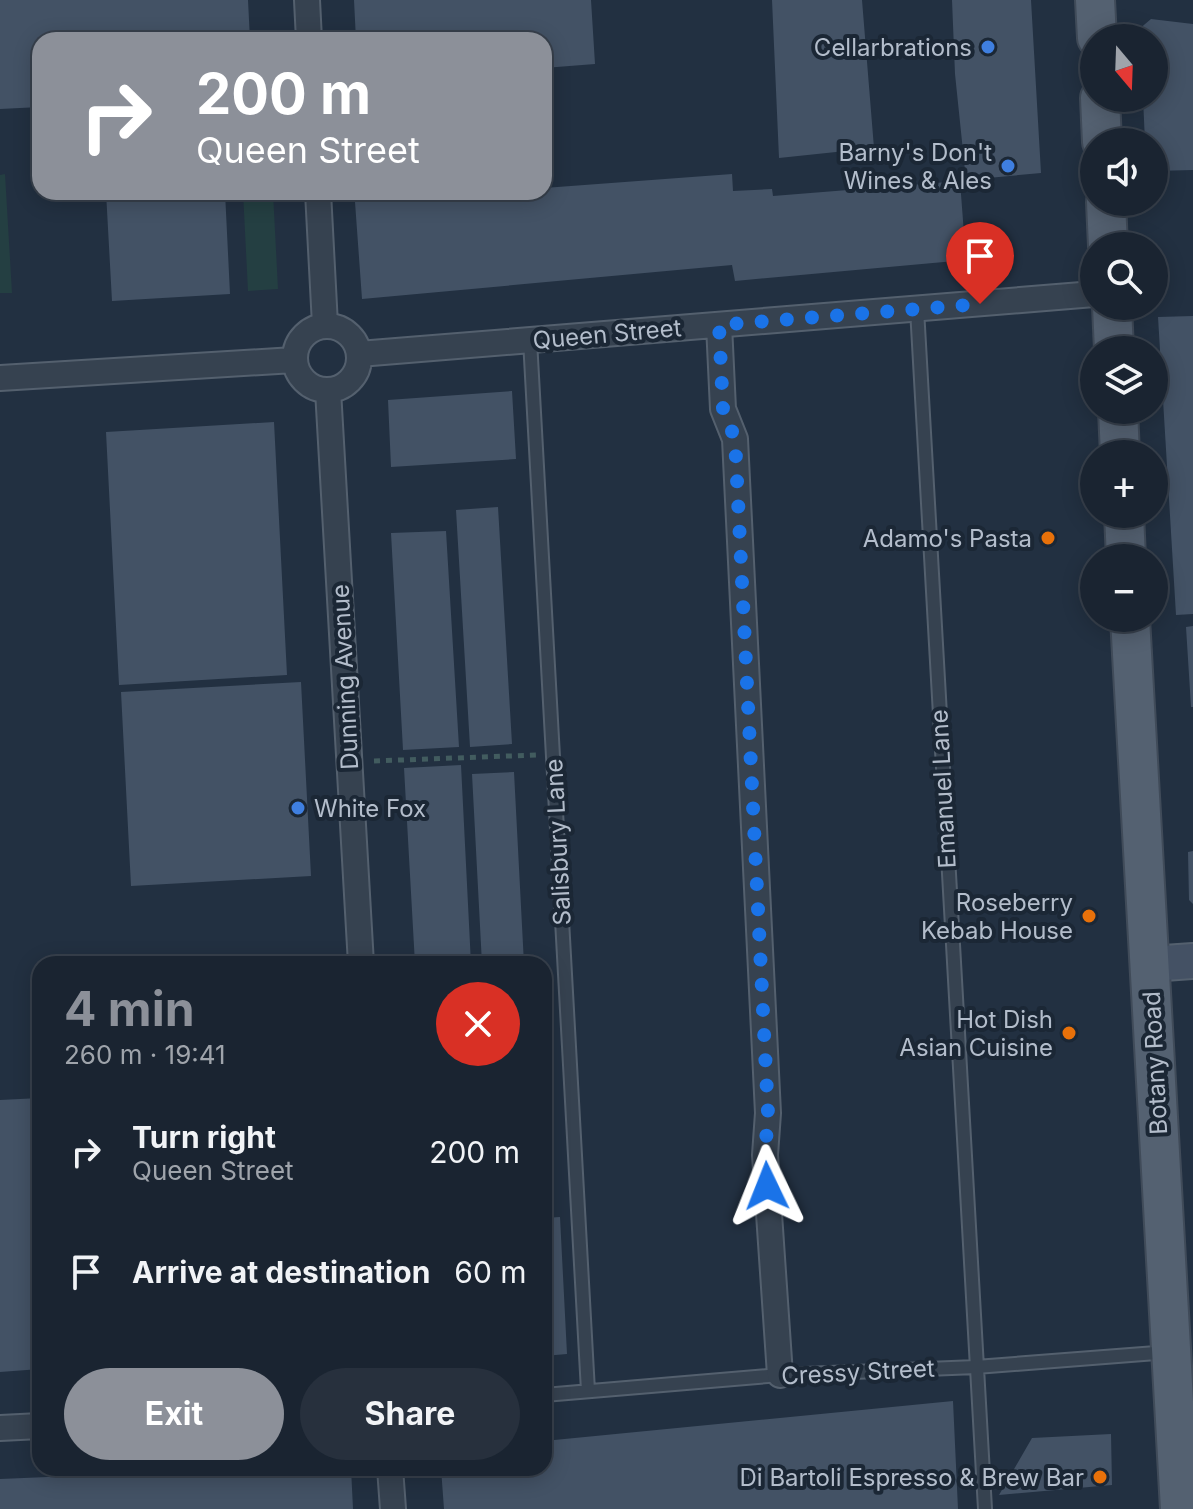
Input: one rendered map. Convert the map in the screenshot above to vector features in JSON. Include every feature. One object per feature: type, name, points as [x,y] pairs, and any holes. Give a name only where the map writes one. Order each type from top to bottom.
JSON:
[{"type":"main road","points":[[1095,0],[1096,24]]},
{"type":"main road","name":"Botany Road","points":[[1131,632],[1180,1509]]},
{"type":"street","points":[[307,0],[309,32]]},
{"type":"street","points":[[318,200],[325,325]]},
{"type":"street","name":"Queen Street","points":[[359,354],[1080,295]]},
{"type":"street","points":[[325,325],[344,330],[357,345],[359,354],[358,368],[351,379],[341,387],[328,390],[309,385],[296,370],[294,360],[302,336],[325,325]]},
{"type":"street","points":[[719,325],[723,409],[735,439],[768,1113],[765,1155],[780,1375]]},
{"type":"street","points":[[0,378],[294,360]]},
{"type":"street","name":"Dunning Avenue","points":[[328,390],[361,956]]},
{"type":"street","points":[[1150,964],[1193,961]]},
{"type":"street","points":[[0,1428],[32,1426]]},
{"type":"street","points":[[391,1476],[393,1509]]},
{"type":"lane","name":"Emanuel Lane","points":[[917,309],[985,1509]]},
{"type":"lane","name":"Salisbury Lane","points":[[530,340],[588,1391]]},
{"type":"lane","name":"Cressy Street","points":[[552,1394],[780,1375],[976,1367],[1172,1351]]},
{"type":"path","points":[[350,762],[553,754]]},
{"type":"green space","points":[[5,174],[12,293],[0,293],[0,175]]},
{"type":"green space","points":[[243,200],[273,200],[278,289],[248,291]]},
{"type":"building","points":[[0,0],[248,0],[250,32],[32,32],[32,107],[0,109]]},
{"type":"building","points":[[354,0],[591,0],[595,64],[552,67],[552,32],[356,32]]},
{"type":"building","points":[[772,0],[862,0],[874,148],[779,158]]},
{"type":"building","points":[[952,0],[1031,0],[1041,173],[966,180],[955,74]]},
{"type":"building","points":[[1151,19],[1193,24],[1193,170],[1168,171],[1168,128],[1144,128],[1144,112],[1168,112],[1168,24],[1145,24]]},
{"type":"building","points":[[732,174],[733,191],[772,189],[773,196],[960,181],[966,260],[735,281],[732,265],[362,299],[355,202],[552,200],[552,187]]},
{"type":"building","points":[[106,200],[225,200],[230,294],[112,301]]},
{"type":"building","points":[[1193,316],[1193,614],[1176,615],[1168,440],[1165,440],[1164,424],[1168,424],[1168,336],[1159,336],[1158,320],[1168,320],[1168,317]]},
{"type":"building","points":[[512,391],[516,459],[391,467],[388,400]]},
{"type":"building","points":[[274,422],[287,675],[119,685],[106,432]]},
{"type":"building","points":[[498,507],[512,744],[470,747],[456,510]]},
{"type":"building","points":[[446,531],[459,747],[403,750],[391,533]]},
{"type":"building","points":[[1193,626],[1193,707],[1191,707],[1186,627]]},
{"type":"building","points":[[301,682],[311,876],[131,886],[121,692]]},
{"type":"building","points":[[461,765],[471,956],[415,956],[404,768]]},
{"type":"building","points":[[514,772],[524,956],[482,956],[472,774]]},
{"type":"building","points":[[1193,851],[1193,904],[1189,900],[1188,852]]},
{"type":"building","points":[[32,1098],[32,1370],[0,1372],[0,1100]]},
{"type":"building","points":[[560,1217],[567,1354],[552,1355],[552,1218]]},
{"type":"building","points":[[953,1401],[958,1509],[444,1509],[442,1476],[552,1476],[552,1440]]},
{"type":"building","points":[[1111,1434],[1112,1485],[999,1495],[1032,1438]]},
{"type":"building","points":[[351,1476],[353,1509],[0,1509],[0,1479]]},
{"type":"place","name":"Cellarbrations","points":[[988,47]]},
{"type":"place","name":"Barny's Don't Wines & Ales","points":[[1008,166]]},
{"type":"place","name":"Adamo's Pasta","points":[[1048,538]]},
{"type":"place","name":"White Fox","points":[[298,808]]},
{"type":"place","name":"Roseberry Kebab House","points":[[1089,916]]},
{"type":"place","name":"Hot Dish Asian Cuisine","points":[[1069,1033]]},
{"type":"place","name":"Di Bartoli Espresso & Brew Bar","points":[[1100,1477]]},
{"type":"route","points":[[767,1186],[765,1155],[768,1113],[735,439],[723,409],[719,325],[980,304]]}]
